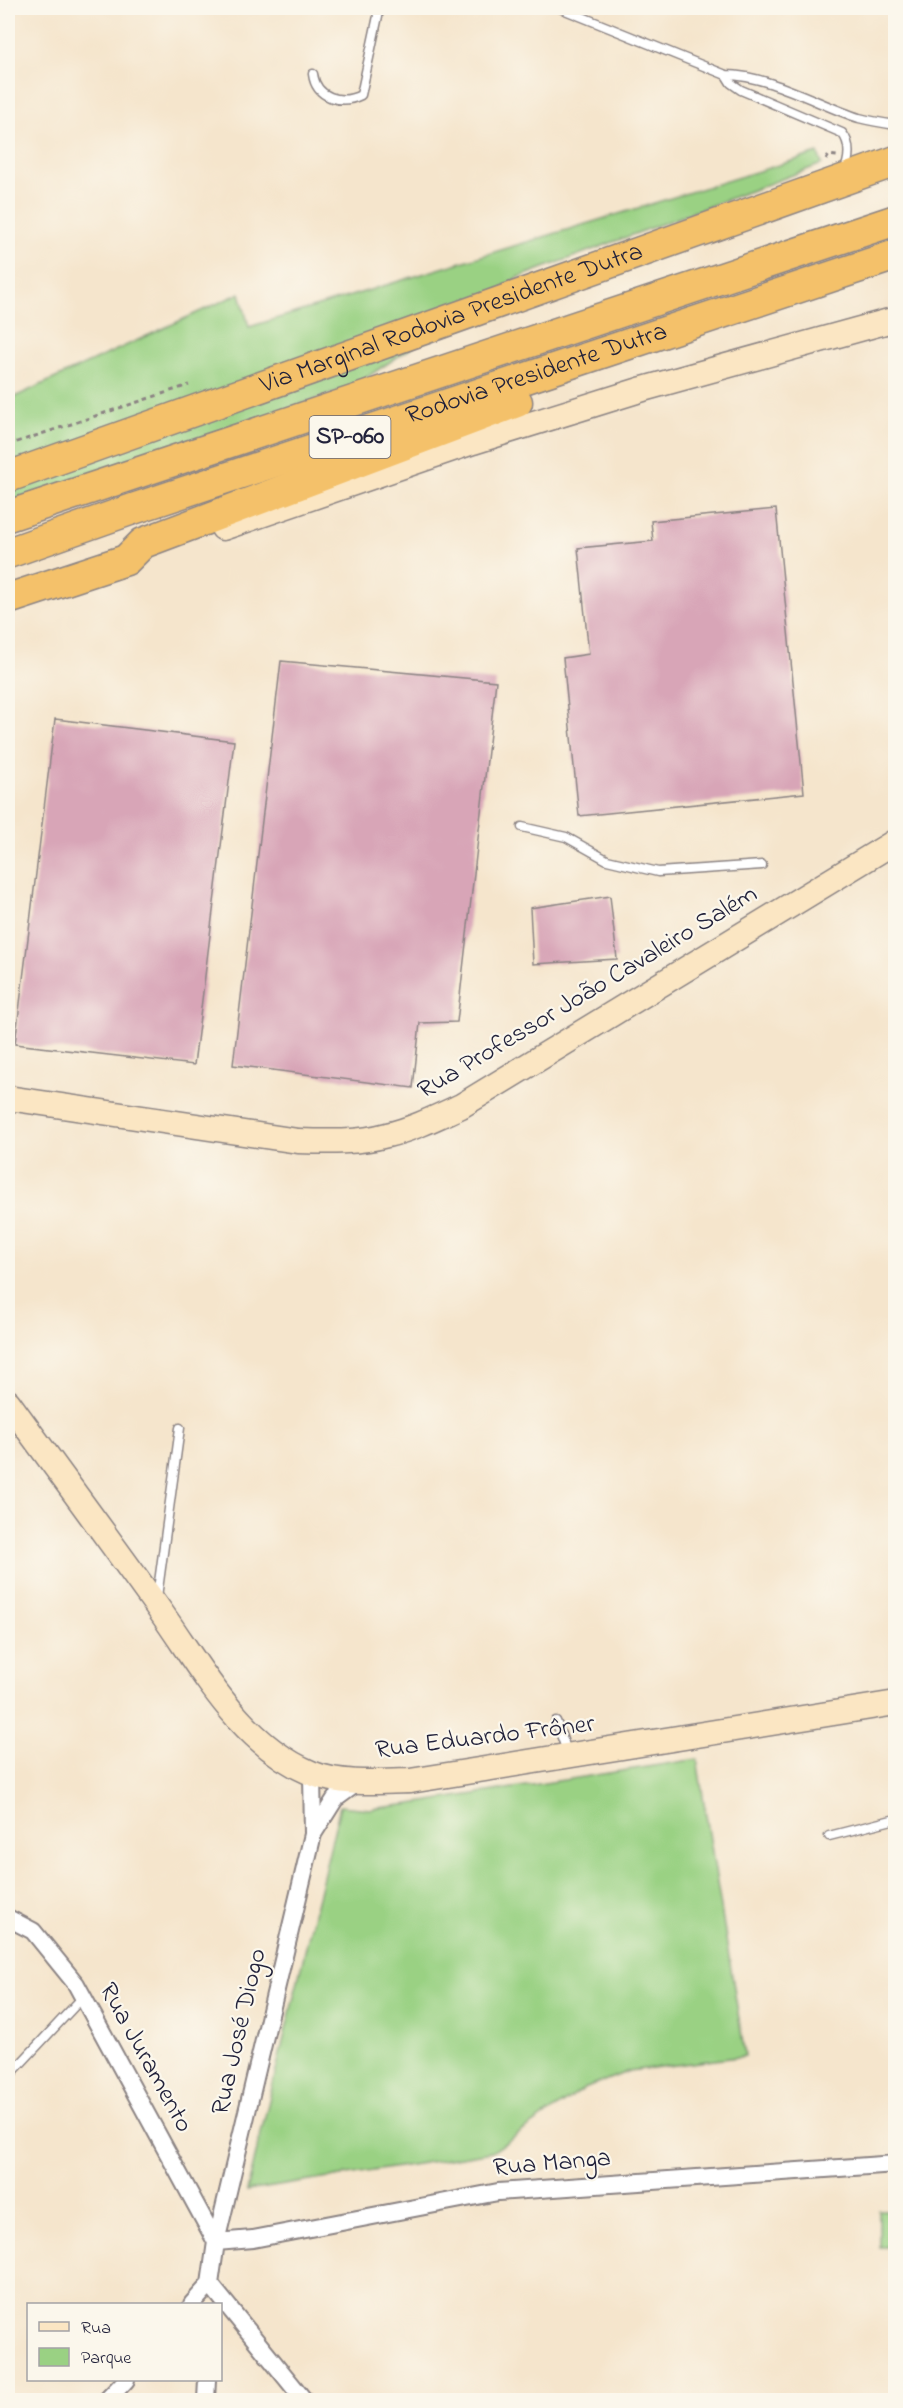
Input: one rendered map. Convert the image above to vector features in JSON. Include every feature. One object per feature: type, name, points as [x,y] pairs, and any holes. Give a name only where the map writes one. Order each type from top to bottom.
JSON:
[{"type":"highway","name":"Via Marginal Rodovia Presidente Dutra","points":[[8,477],[896,161]]},
{"type":"highway","name":"Rodovia Presidente Dutra","points":[[8,516],[896,220]]},
{"type":"highway","name":"Rodovia Presidente Dutra","points":[[8,553],[130,510],[896,255]]},
{"type":"highway","points":[[8,615],[21,595],[126,560],[143,543],[656,350],[694,322]]},
{"type":"main road","points":[[126,560],[472,442],[643,388],[896,319]]},
{"type":"main road","name":"Rua Professor João Cavaleiro Salém","points":[[8,1098],[298,1142],[386,1136],[429,1121],[461,1106],[896,841]]},
{"type":"main road","name":"Rua Eduardo Frôner","points":[[8,1402],[241,1723],[265,1745],[312,1774],[357,1782],[410,1781],[896,1703]]},
{"type":"street","name":"Rua José Diogo","points":[[210,2284],[216,2242],[313,1834],[312,1774]]},
{"type":"street","name":"Rua José Diogo","points":[[313,1834],[335,1799],[357,1782]]},
{"type":"street","name":"Rua Juramento","points":[[8,1918],[33,1931],[76,1984],[216,2242]]},
{"type":"street","name":"Rua Manga","points":[[216,2242],[253,2239],[498,2192],[896,2164]]},
{"type":"street","points":[[193,2303],[210,2284]]},
{"type":"street","points":[[209,2303],[210,2284]]},
{"type":"street","points":[[210,2284],[304,2400]]},
{"type":"street","points":[[107,2400],[124,2381]]},
{"type":"street","points":[[206,2400],[207,2381]]},
{"type":"lane","points":[[313,74],[314,85],[318,91],[329,96],[343,99],[361,95],[378,16],[376,8]]},
{"type":"lane","points":[[560,8],[726,75],[765,83],[860,118],[896,125]]},
{"type":"lane","points":[[726,75],[731,83],[741,90],[842,132],[848,144],[848,158],[846,168],[837,182]]},
{"type":"lane","points":[[522,827],[566,837],[607,860],[658,872],[762,865]]},
{"type":"lane","points":[[156,1604],[180,1428]]},
{"type":"lane","points":[[556,1720],[569,1757]]},
{"type":"lane","points":[[829,1836],[896,1819]]},
{"type":"lane","points":[[8,2077],[83,1997]]},
{"type":"green space","points":[[818,153],[822,164],[517,278],[352,387],[8,503],[8,400],[240,293],[249,327]]},
{"type":"green space","points":[[697,1759],[745,2056],[629,2071],[584,2089],[492,2152],[247,2191],[340,1806],[370,1809],[411,1804]]},
{"type":"green space","points":[[879,2210],[895,2210],[895,2247],[879,2247]]},
{"type":"building","points":[[776,509],[804,793],[579,816],[563,658],[589,654],[578,548],[653,541],[651,521]]},
{"type":"building","points":[[281,661],[496,681],[457,1022],[420,1023],[413,1088],[233,1065]]},
{"type":"building","points":[[55,719],[234,741],[194,1065],[15,1044]]},
{"type":"building","points":[[610,896],[617,959],[533,964],[530,908]]}]
